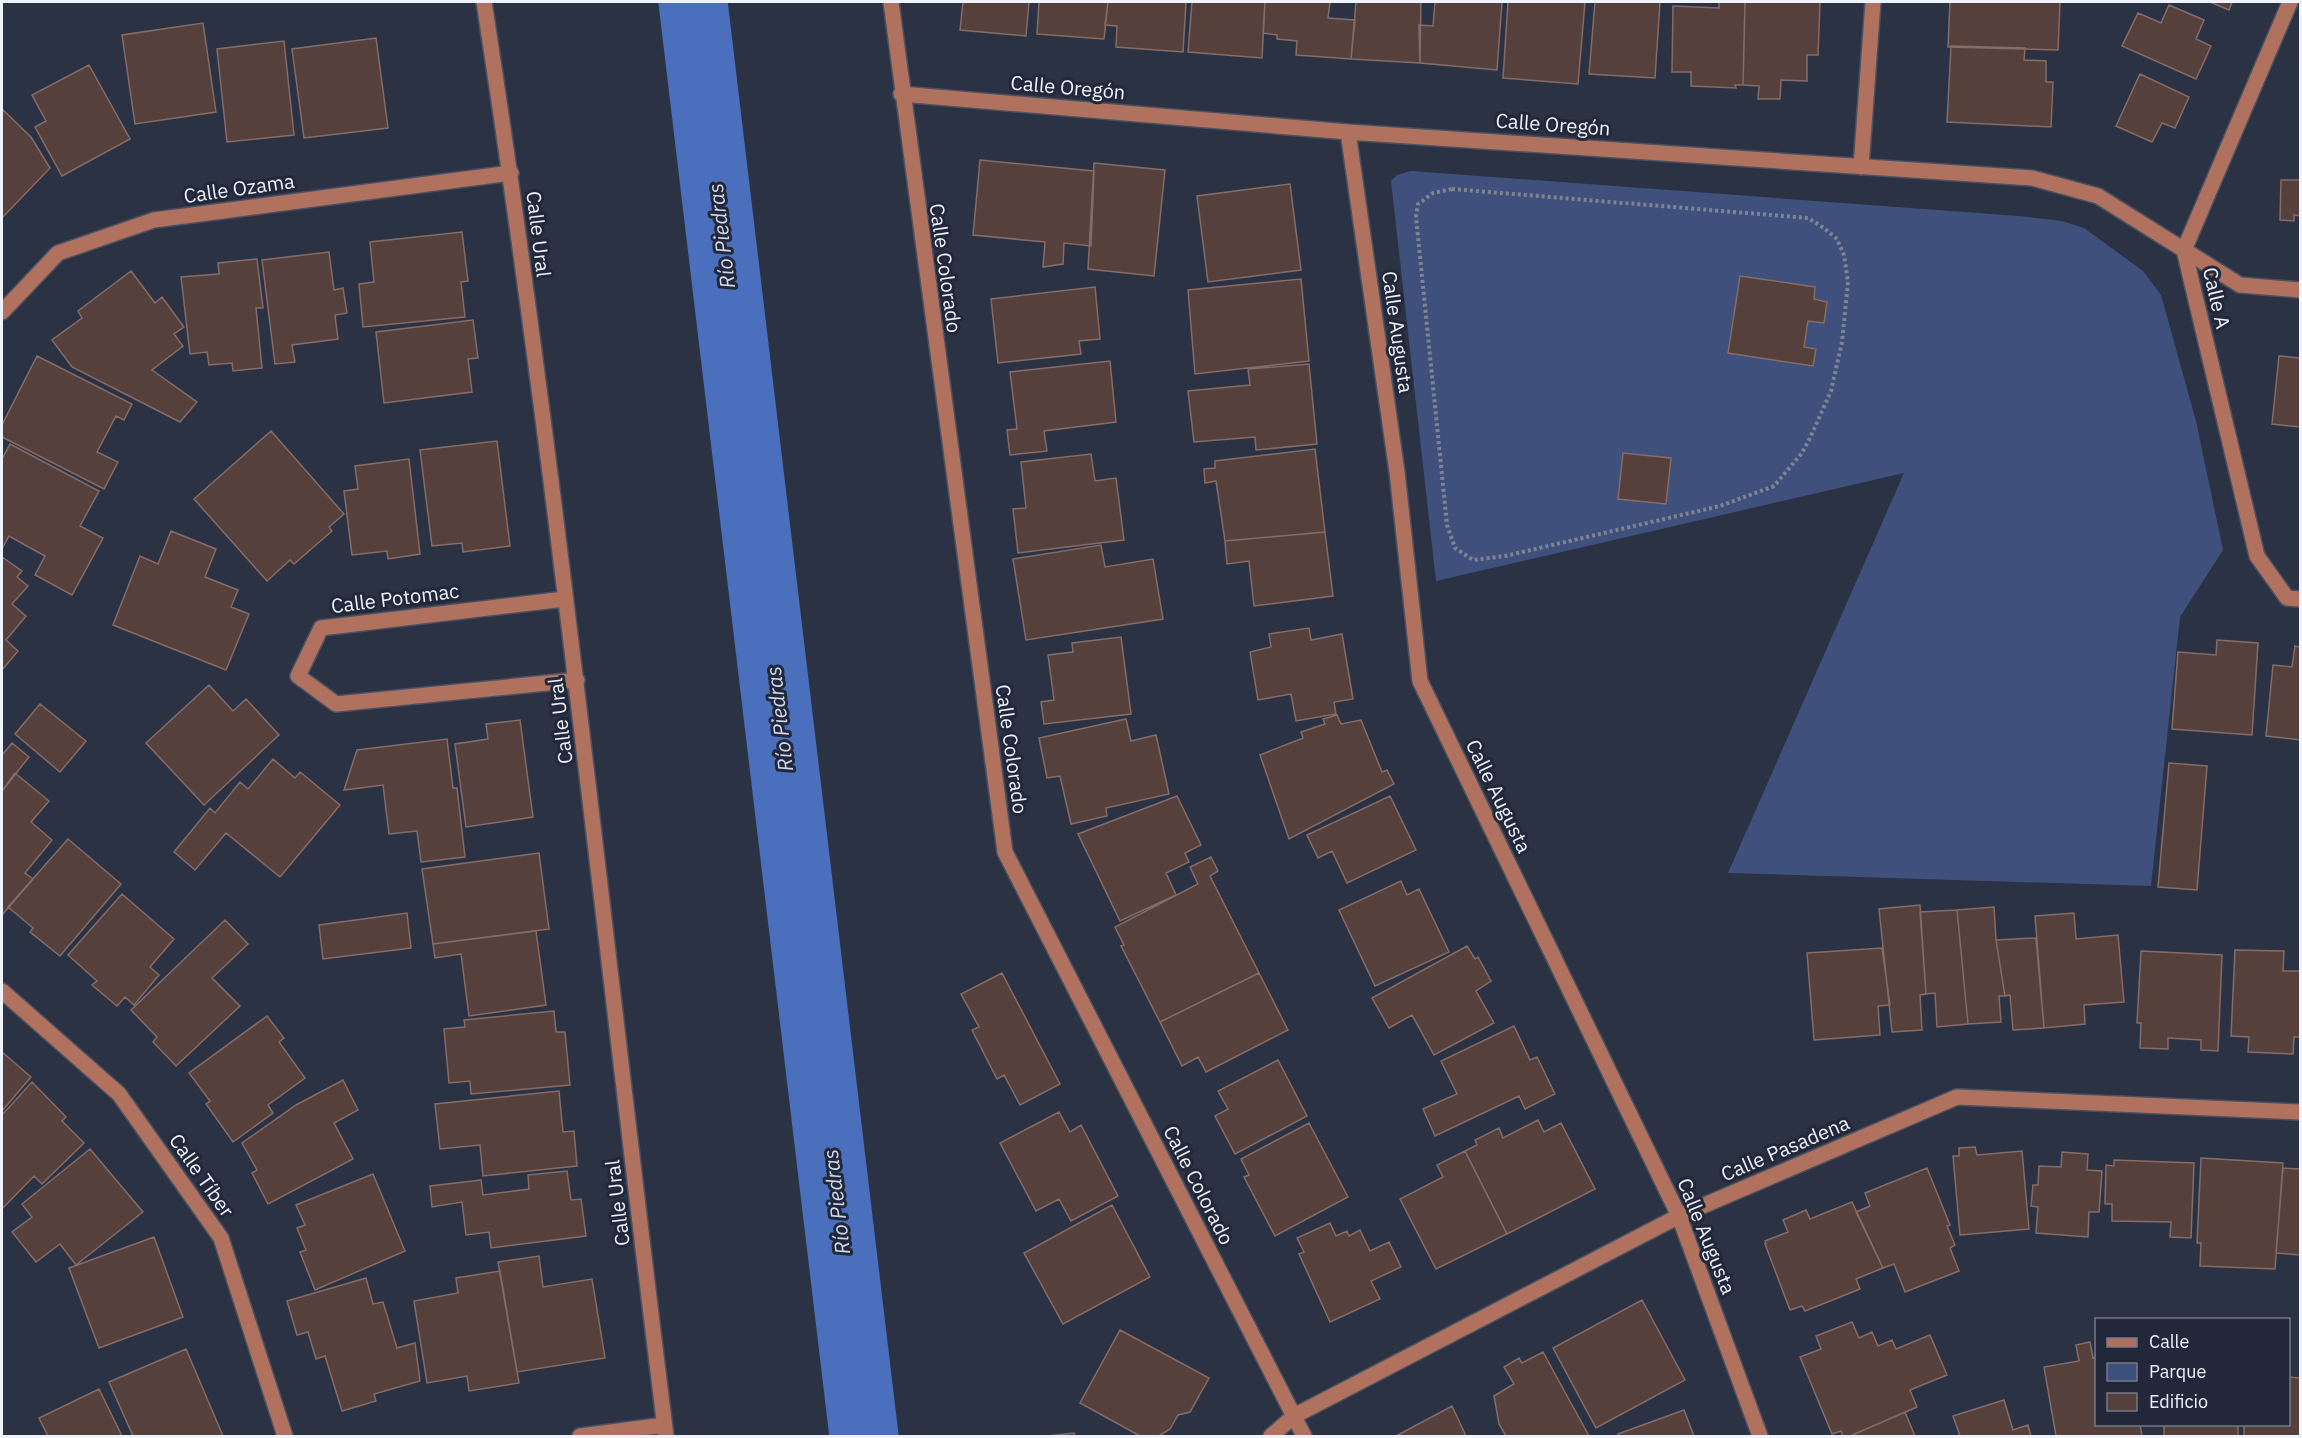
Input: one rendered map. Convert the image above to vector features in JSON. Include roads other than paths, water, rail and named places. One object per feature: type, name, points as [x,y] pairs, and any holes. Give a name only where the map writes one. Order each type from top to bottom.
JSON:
[{"type":"street","name":"Calle Ural","points":[[484,2],[510,173],[564,599],[577,680],[665,1431]]},
{"type":"street","name":"Calle Colorado","points":[[891,2],[901,94],[1005,852],[1304,1437]]},
{"type":"street","points":[[1861,166],[1873,2]]},
{"type":"street","name":"Calle A","points":[[2290,2],[2184,250],[2257,556],[2287,598],[2301,599]]},
{"type":"street","name":"Calle Oregón","points":[[901,94],[1348,132],[2032,178],[2098,195],[2240,285],[2301,290]]},
{"type":"street","name":"Calle Augusta","points":[[1348,132],[1397,472],[1420,681],[1679,1216],[1760,1437]]},
{"type":"street","name":"Calle Ozama","points":[[2,312],[58,253],[154,220],[510,173]]},
{"type":"street","name":"Calle Potomac","points":[[564,599],[321,628],[298,676],[336,704],[577,680]]},
{"type":"street","name":"Calle Tíber","points":[[2,992],[119,1094],[221,1238],[285,1437]]},
{"type":"street","name":"Calle Pasadena","points":[[1271,1437],[1294,1416],[1679,1216],[1957,1097],[2301,1112]]},
{"type":"street","points":[[580,1437],[665,1431]]},
{"type":"waterway","name":"Río Piedras","points":[[693,2],[864,1436]]}]
